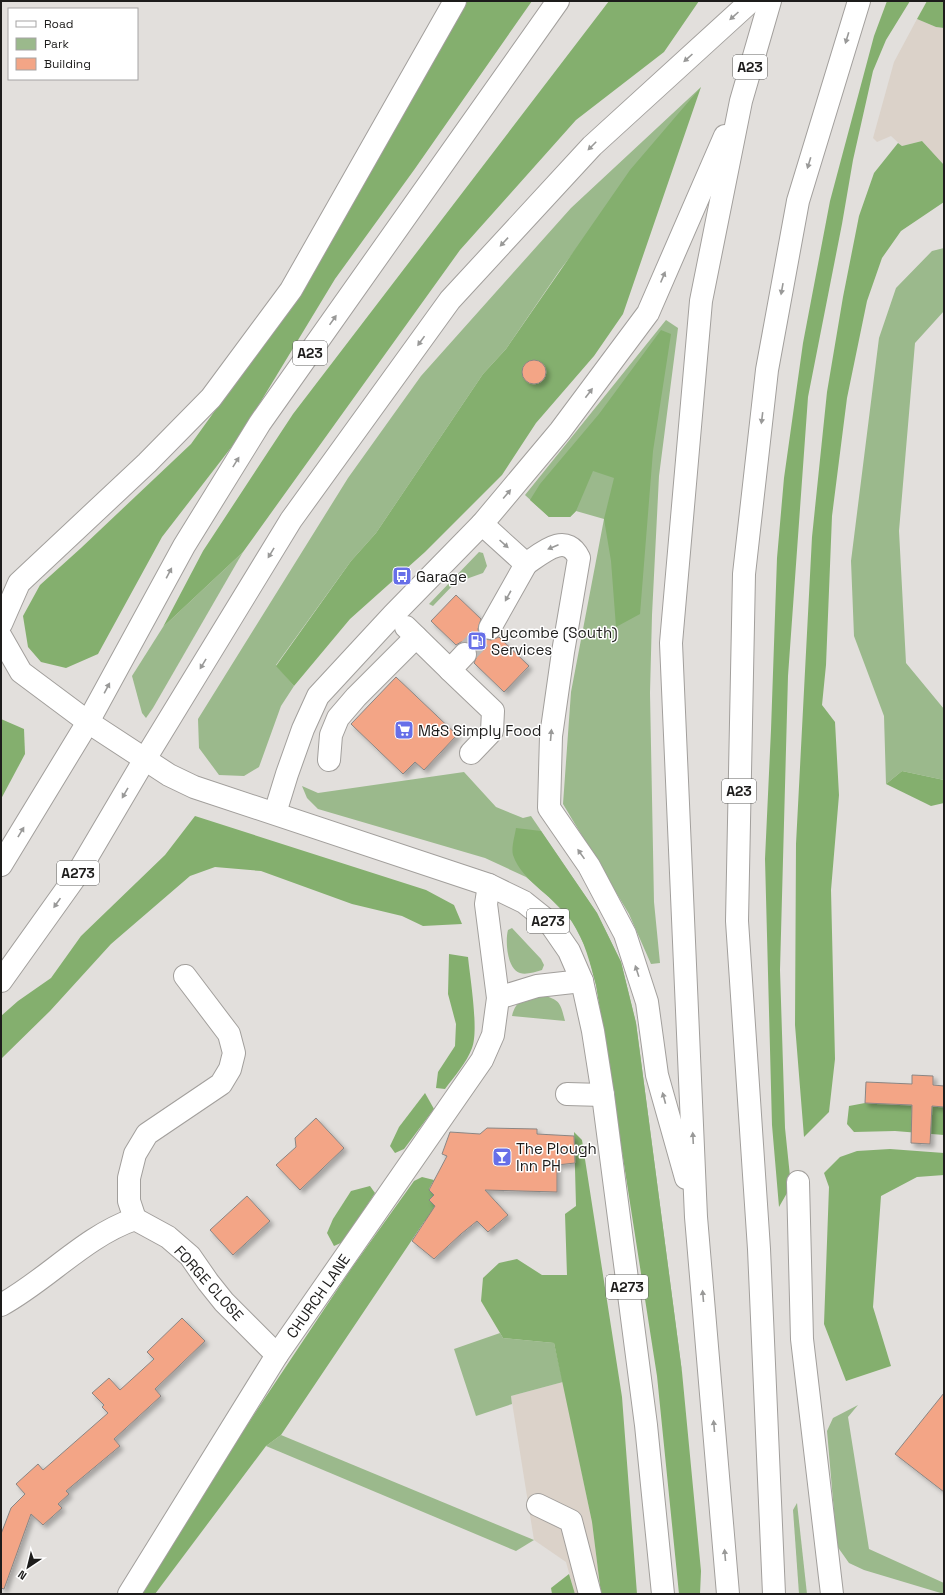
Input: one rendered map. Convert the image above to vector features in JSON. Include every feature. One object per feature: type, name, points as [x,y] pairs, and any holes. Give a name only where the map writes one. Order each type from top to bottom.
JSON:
[{"type":"main road","points":[[1,624],[19,582],[147,463],[211,398],[291,290],[455,1]]},
{"type":"main road","name":"A23","points":[[88,722],[184,546],[260,423],[558,1]]},
{"type":"main road","points":[[145,759],[291,520],[450,300],[592,146],[751,1]]},
{"type":"main road","name":"A23","points":[[728,1594],[696,1217],[671,642],[701,301],[741,101],[770,1]]},
{"type":"main road","name":"A23","points":[[774,1594],[759,1249],[737,921],[744,574],[767,370],[798,201],[859,1]]},
{"type":"main road","points":[[275,813],[303,729],[318,696],[393,615],[482,524],[560,431],[648,313],[741,101]]},
{"type":"main road","points":[[482,524],[526,564]]},
{"type":"main road","points":[[490,628],[526,564],[554,546],[564,544],[576,552],[579,558],[551,736],[549,808],[589,866],[625,934],[647,1002],[657,1075],[696,1217]]},
{"type":"main road","points":[[393,615],[416,637],[458,662],[493,711],[492,731],[471,753]]},
{"type":"main road","points":[[1,637],[21,672],[88,722],[1,865]]},
{"type":"main road","points":[[329,760],[331,735],[338,718],[356,697],[416,637]]},
{"type":"main road","name":"A273","points":[[88,722],[169,775],[194,787],[489,885],[524,902],[549,922],[569,951],[582,981],[593,1031],[646,1426],[663,1594]]},
{"type":"main road","name":"A273","points":[[1,981],[76,876],[145,759]]},
{"type":"main road","name":"CHURCH LANE","points":[[129,1594],[277,1355],[482,1060],[494,1035],[498,998],[486,904],[489,885]]},
{"type":"main road","points":[[10,1300],[102,1234],[117,1225],[135,1219],[129,1201],[129,1178],[135,1154],[147,1134],[221,1084],[230,1069],[234,1053],[229,1034],[184,976]]},
{"type":"main road","points":[[498,998],[537,986],[582,981]]},
{"type":"main road","points":[[567,1094],[602,1096]]},
{"type":"main road","points":[[798,1182],[802,1339],[832,1594]]},
{"type":"main road","name":"FORGE CLOSE","points":[[135,1219],[168,1237],[190,1256],[224,1302],[277,1355]]},
{"type":"main road","points":[[538,1505],[571,1521],[590,1594]]},
{"type":"shaded area","points":[[917,19],[936,27],[944,28],[944,165],[922,141],[902,146],[891,136],[877,142],[873,138],[894,62]]},
{"type":"shaded area","points":[[563,1382],[592,1522],[601,1594],[575,1594],[566,1562],[534,1540],[511,1396]]},
{"type":"green space","points":[[466,1],[532,1],[414,170],[335,279],[240,436],[162,537],[98,654],[66,668],[41,662],[28,647],[23,616],[40,585],[191,444],[252,359]]},
{"type":"green space","points":[[609,1],[699,1],[664,52],[576,120],[460,250],[243,552],[163,627],[203,551],[293,414]]},
{"type":"green space","points":[[887,1],[910,1],[886,40],[873,71],[853,160],[808,397],[788,676],[780,970],[785,1128],[791,1186],[779,1207],[772,1125],[765,859],[777,558],[784,478],[803,343],[830,201],[874,36]]},
{"type":"green space","points":[[927,1],[944,1],[944,28],[936,27],[917,19]]},
{"type":"green space","points":[[701,87],[560,270],[506,349],[483,374],[376,533],[351,561],[276,665],[294,686],[281,706],[259,767],[244,776],[219,775],[199,748],[198,719],[348,478],[421,376],[571,208]]},
{"type":"green space","points":[[701,87],[623,314],[594,356],[536,423],[502,475],[425,552],[350,619],[294,686],[276,666],[351,561],[376,533],[483,374],[506,349],[630,170]]},
{"type":"green space","points":[[922,141],[944,165],[944,202],[901,231],[882,258],[867,301],[847,398],[832,516],[826,665],[822,705],[835,722],[839,795],[831,890],[835,1059],[829,1112],[804,1137],[795,1025],[796,844],[812,537],[827,392],[843,297],[859,216],[874,173],[898,143],[902,146]]},
{"type":"green space","points":[[944,248],[944,311],[915,343],[899,531],[906,663],[944,709],[944,780],[902,771],[886,784],[884,716],[854,636],[851,561],[879,338],[896,288],[932,251]]},
{"type":"green space","points":[[666,320],[678,328],[659,476],[652,615],[650,693],[654,902],[660,963],[651,964],[629,914],[563,804],[571,692],[604,519],[576,511],[570,517],[549,517],[525,495]]},
{"type":"green space","points":[[661,330],[671,334],[653,451],[640,614],[616,627],[611,561],[604,519],[614,478],[593,471],[576,511],[570,517],[549,517],[530,500],[540,484],[599,414]]},
{"type":"green space","points":[[243,552],[146,718],[142,713],[132,676],[163,627]]},
{"type":"green space","points":[[479,552],[483,553],[487,566],[483,573],[455,583],[433,606],[429,604]]},
{"type":"green space","points":[[1,719],[24,729],[25,754],[1,799]]},
{"type":"green space","points":[[902,771],[944,780],[944,803],[931,806],[886,784]]},
{"type":"green space","points":[[464,772],[496,807],[523,818],[531,816],[597,913],[621,962],[636,1023],[682,1372],[596,985],[587,950],[572,921],[546,894],[526,877],[485,858],[318,809],[307,798],[302,786],[318,793]]},
{"type":"green space","points":[[195,816],[426,890],[454,905],[462,924],[423,926],[402,916],[352,904],[261,871],[215,867],[190,876],[111,944],[50,1011],[1,1059],[1,1016],[18,1001],[51,978],[81,936],[165,855]]},
{"type":"green space","points":[[516,828],[541,831],[597,913],[621,962],[636,1023],[682,1372],[701,1571],[700,1594],[679,1594],[657,1376],[596,985],[584,944],[577,929],[566,913],[532,882],[518,865],[513,855]]},
{"type":"green space","points":[[512,928],[541,959],[544,965],[542,970],[522,974],[512,966],[508,954],[507,935],[508,930]]},
{"type":"green space","points":[[449,954],[468,957],[475,1029],[472,1048],[467,1059],[445,1089],[436,1088],[438,1072],[455,1046],[456,1024],[448,994]]},
{"type":"green space","points":[[541,994],[556,1000],[562,1009],[565,1021],[512,1016],[516,1006],[522,1000]]},
{"type":"green space","points":[[425,1093],[434,1109],[404,1149],[395,1153],[390,1146],[399,1127]]},
{"type":"green space","points":[[865,1103],[944,1107],[944,1135],[895,1131],[854,1132],[847,1124],[849,1106]]},
{"type":"green space","points":[[574,1132],[582,1140],[622,1397],[637,1594],[601,1594],[592,1522],[554,1343],[503,1338],[481,1301],[483,1278],[499,1263],[517,1259],[542,1275],[567,1275],[565,1214],[576,1206]]},
{"type":"green space","points":[[890,1149],[944,1153],[944,1175],[917,1177],[881,1196],[873,1307],[891,1366],[846,1381],[824,1324],[829,1187],[824,1173],[840,1157],[857,1151]]},
{"type":"green space","points":[[422,1177],[434,1180],[429,1189],[434,1195],[429,1200],[437,1208],[424,1222],[281,1435],[266,1446],[155,1594],[142,1594],[195,1503],[351,1269],[414,1181]]},
{"type":"green space","points":[[370,1186],[375,1193],[343,1242],[334,1246],[327,1233],[333,1219],[351,1191]]},
{"type":"green space","points":[[500,1333],[503,1338],[554,1343],[563,1382],[511,1396],[512,1404],[476,1416],[454,1349]]},
{"type":"green space","points":[[858,1405],[848,1417],[869,1549],[944,1583],[944,1594],[864,1570],[849,1563],[837,1546],[827,1431],[833,1418]]},
{"type":"green space","points":[[281,1435],[534,1540],[516,1551],[266,1446]]},
{"type":"green space","points":[[797,1503],[807,1594],[799,1594],[793,1510]]},
{"type":"green space","points":[[569,1574],[575,1594],[552,1594],[551,1588]]},
{"type":"building","points":[[534,360],[539,361],[545,367],[545,377],[539,383],[534,384],[529,383],[523,377],[522,372],[523,367],[529,361]]},
{"type":"building","name":"Pycombe (South) Services","points":[[456,595],[481,619],[478,629],[479,634],[484,639],[491,640],[499,637],[529,666],[504,692],[474,663],[477,656],[477,651],[474,645],[467,642],[461,642],[456,645],[431,621]]},
{"type":"building","name":"M&S Simply Food","points":[[396,677],[457,735],[424,770],[415,762],[403,774],[351,724]]},
{"type":"building","points":[[912,1075],[933,1076],[933,1085],[944,1086],[944,1107],[932,1106],[930,1144],[911,1143],[912,1105],[865,1103],[866,1082],[912,1084]]},
{"type":"building","points":[[316,1118],[344,1148],[300,1190],[276,1165],[296,1147],[295,1138]]},
{"type":"building","points":[[487,1128],[537,1129],[537,1134],[574,1136],[575,1163],[557,1165],[557,1192],[485,1190],[508,1215],[488,1232],[477,1221],[434,1259],[412,1241],[435,1206],[429,1200],[434,1195],[429,1190],[447,1156],[442,1154],[450,1132],[480,1134]]},
{"type":"building","points":[[247,1196],[270,1221],[233,1255],[210,1230]]},
{"type":"building","points":[[182,1318],[205,1341],[155,1389],[161,1396],[114,1439],[120,1446],[66,1491],[69,1494],[58,1504],[62,1508],[43,1525],[31,1514],[4,1589],[1,1588],[1,1534],[11,1508],[25,1494],[16,1484],[38,1464],[43,1470],[108,1413],[102,1407],[104,1405],[92,1393],[109,1378],[120,1390],[154,1359],[147,1352]]},
{"type":"building","points":[[944,1393],[944,1492],[895,1454]]},
{"type":"tunnel","points":[[465,654],[490,628]]},
{"type":"place","name":"Garage","points":[[402,576]]},
{"type":"place","name":"Pycombe (South) Services","points":[[477,641]]},
{"type":"place","name":"M&S Simply Food","points":[[404,730]]},
{"type":"place","name":"The Plough Inn PH","points":[[502,1157]]}]
